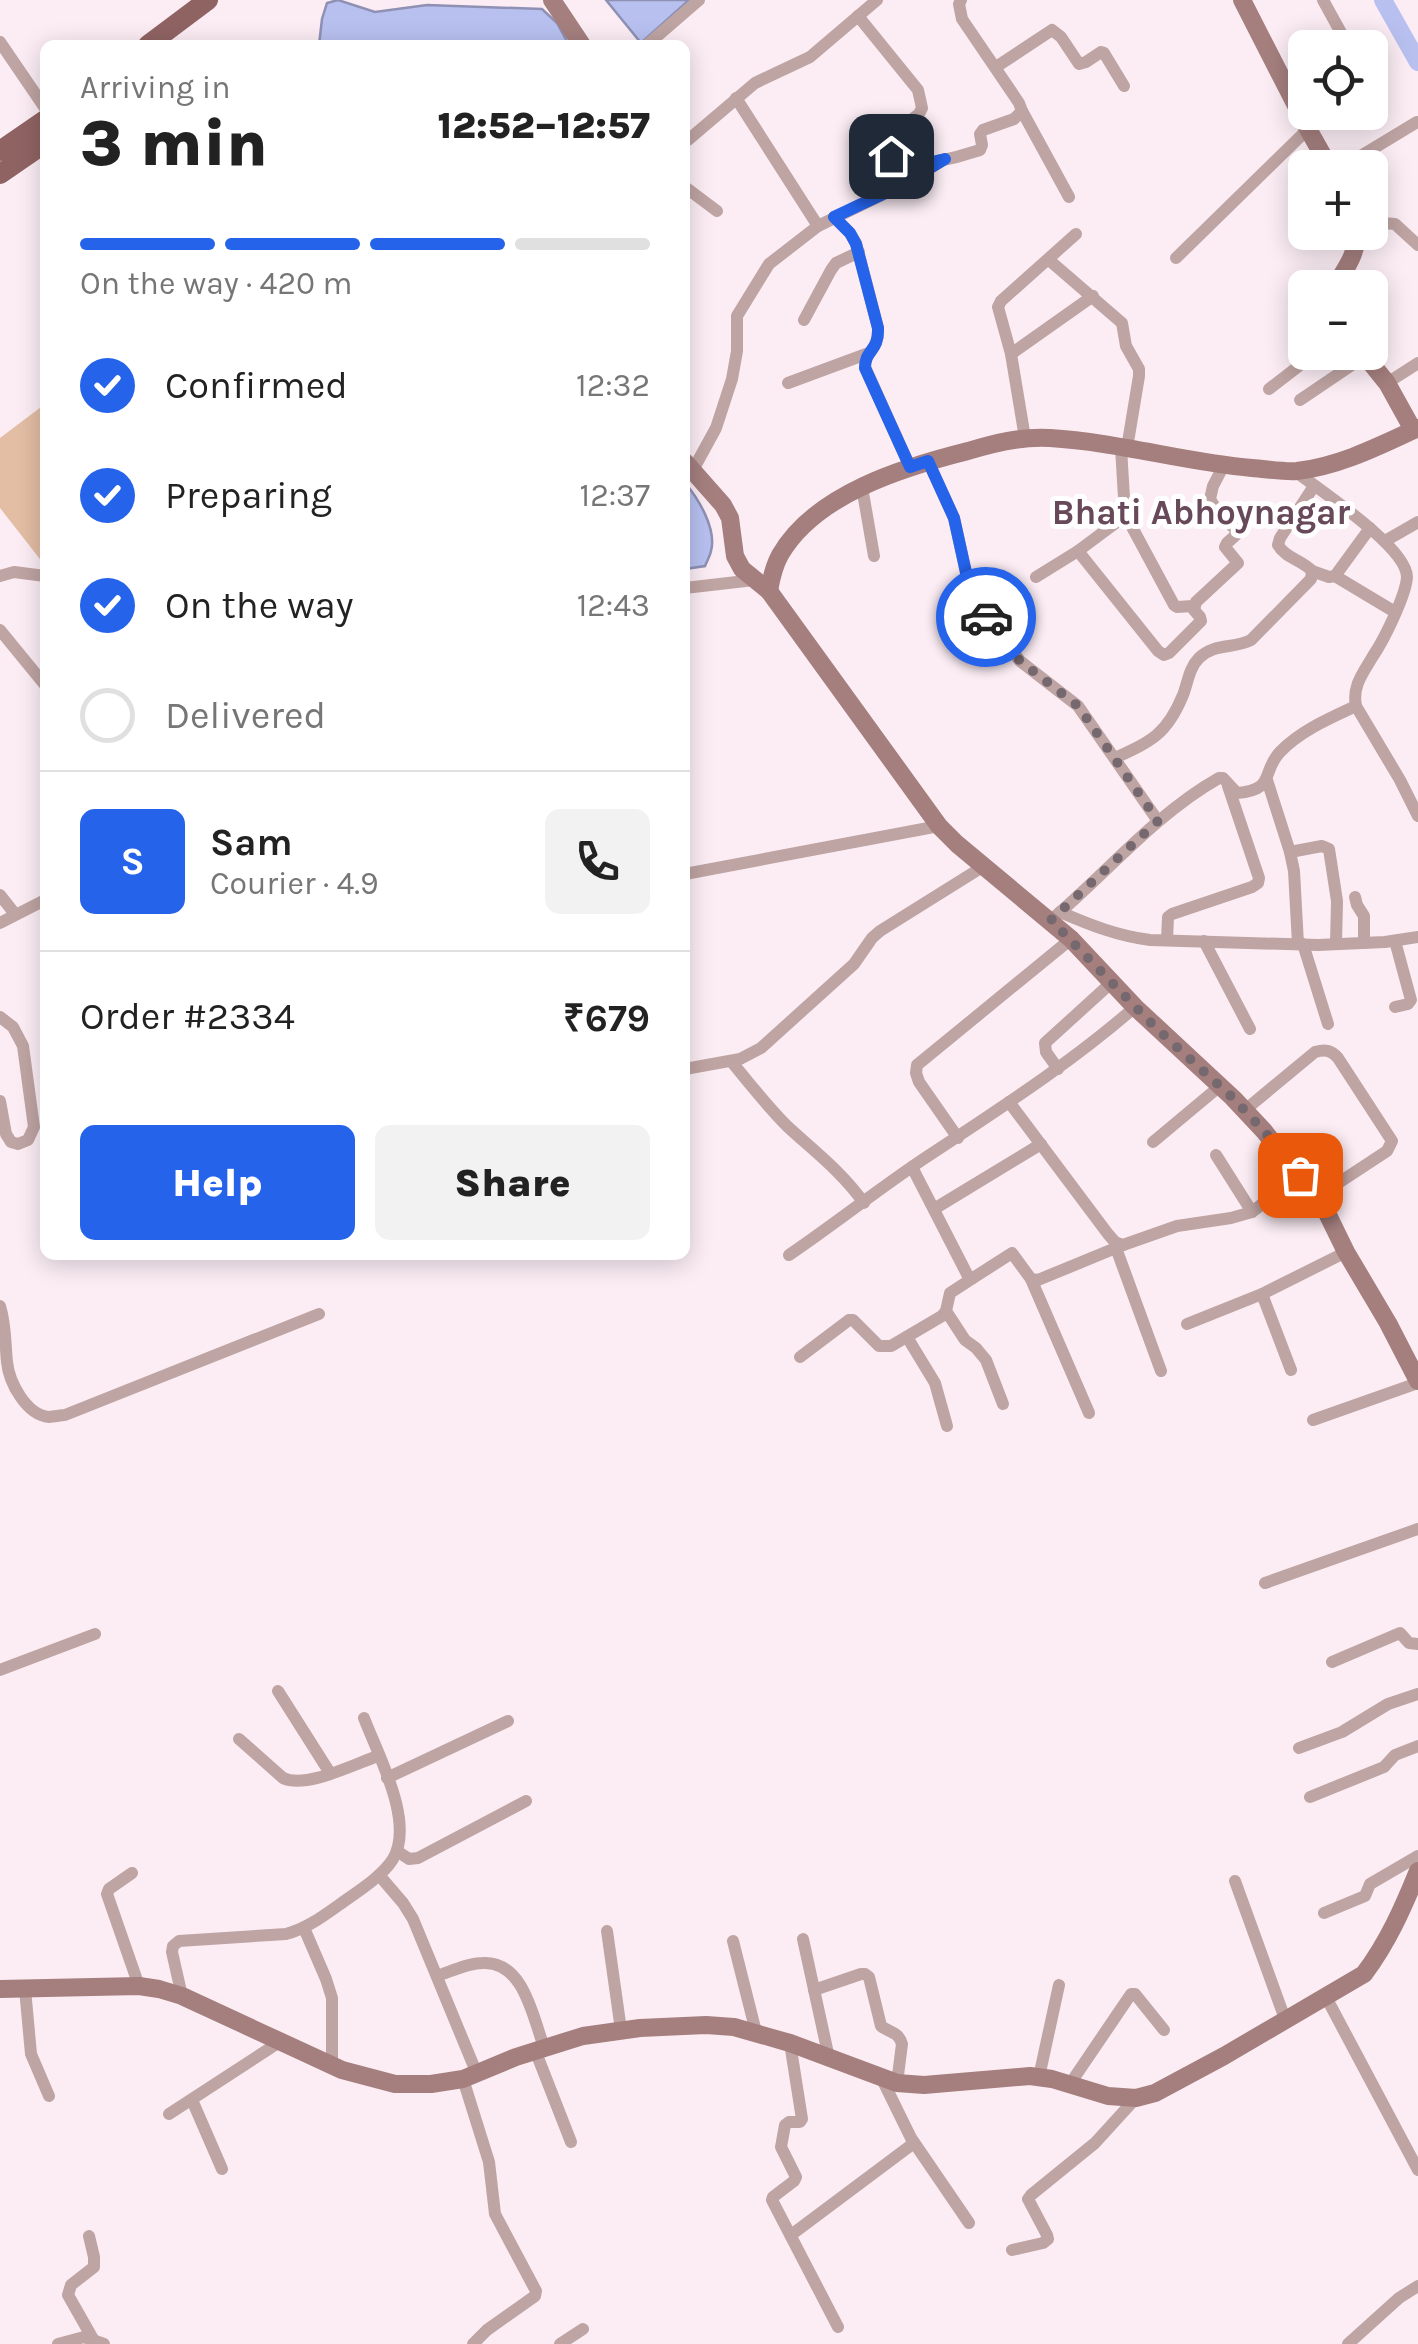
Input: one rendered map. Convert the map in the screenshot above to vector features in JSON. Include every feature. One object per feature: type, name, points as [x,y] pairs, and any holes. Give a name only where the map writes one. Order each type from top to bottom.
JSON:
[{"type":"main road","points":[[155,40],[208,0]]},
{"type":"main road","points":[[176,40],[226,0]]},
{"type":"main road","points":[[2,144],[40,123]]},
{"type":"main road","points":[[0,174],[40,146]]},
{"type":"street","points":[[552,0],[579,40]]},
{"type":"street","points":[[653,40],[700,0]]},
{"type":"street","points":[[690,138],[755,83],[801,63],[877,0]]},
{"type":"street","points":[[961,0],[962,19],[996,67],[1069,198]]},
{"type":"street","points":[[1242,0],[1288,79]]},
{"type":"street","points":[[1322,0],[1339,30]]},
{"type":"street","points":[[858,16],[922,100],[919,114],[861,158]]},
{"type":"street","points":[[996,67],[1052,30],[1079,64],[1104,53],[1124,86]]},
{"type":"street","points":[[0,42],[40,101]]},
{"type":"street","points":[[736,98],[818,226]]},
{"type":"street","points":[[888,138],[891,156],[898,165],[945,159],[980,150],[983,130],[1014,119],[1022,111]]},
{"type":"street","points":[[1371,150],[1417,122]]},
{"type":"street","points":[[1176,258],[1307,130]]},
{"type":"street","points":[[690,465],[716,428],[732,379],[737,351],[736,316],[770,264],[818,226],[945,159]]},
{"type":"street","points":[[690,191],[717,211]]},
{"type":"street","points":[[834,217],[850,233],[859,252],[878,328],[878,340],[865,359],[865,368],[954,518],[969,586],[982,611],[1020,661],[1078,706],[1158,821]]},
{"type":"street","points":[[1388,223],[1395,224],[1418,245]]},
{"type":"street","points":[[1025,438],[1011,354],[998,307],[1076,234]]},
{"type":"street","points":[[804,320],[830,270],[859,252]]},
{"type":"street","points":[[1049,260],[1122,324],[1126,346],[1139,370],[1124,448],[1124,514],[1174,604],[1182,607],[1193,606],[1238,563],[1225,547],[1237,534],[1236,530],[1210,499],[1224,465]]},
{"type":"street","points":[[1011,354],[1093,296]]},
{"type":"street","points":[[788,383],[871,352]]},
{"type":"street","points":[[1387,384],[1418,363]]},
{"type":"street","points":[[1269,389],[1294,370]]},
{"type":"street","points":[[1300,400],[1342,370]]},
{"type":"street","points":[[762,586],[792,538],[832,504],[919,464],[993,444],[1050,438],[1224,465],[1294,471],[1334,464],[1415,429],[1376,370]]},
{"type":"street","points":[[690,467],[730,518],[735,556],[742,569],[762,586],[939,826],[984,866],[1055,916],[1128,937],[1167,940],[1336,944],[1418,936]]},
{"type":"street","points":[[1294,471],[1370,528],[1404,564],[1407,575],[1395,612],[1356,686],[1356,706],[1418,816]]},
{"type":"street","points":[[1314,486],[1278,545],[1312,571],[1336,576],[1395,612]]},
{"type":"street","points":[[862,487],[874,556]]},
{"type":"street","points":[[1036,577],[1078,551],[1124,514]]},
{"type":"street","points":[[1385,541],[1418,522]]},
{"type":"street","points":[[1336,576],[1370,528]]},
{"type":"street","points":[[1078,551],[1164,655],[1201,621],[1193,606]]},
{"type":"street","points":[[1115,758],[1146,744],[1162,731],[1199,658],[1218,647],[1251,640],[1311,579],[1312,571]]},
{"type":"street","points":[[0,576],[14,572],[40,575]]},
{"type":"street","points":[[690,588],[762,586]]},
{"type":"street","points":[[0,630],[40,679]]},
{"type":"street","points":[[1055,916],[1158,821],[1215,780],[1223,778],[1232,790],[1242,793],[1258,788],[1267,780],[1280,752],[1317,725],[1356,706]]},
{"type":"street","points":[[1267,780],[1290,852],[1300,944],[1328,1024]]},
{"type":"street","points":[[1167,940],[1168,917],[1172,914],[1258,883],[1227,782]]},
{"type":"street","points":[[690,873],[939,826]]},
{"type":"street","points":[[1290,852],[1322,846],[1330,849],[1337,901],[1336,944]]},
{"type":"street","points":[[690,1069],[732,1061],[761,1048],[854,964],[880,931],[984,866]]},
{"type":"street","points":[[0,895],[15,914]]},
{"type":"street","points":[[1356,896],[1364,916],[1364,943]]},
{"type":"street","points":[[0,922],[40,902]]},
{"type":"street","points":[[1055,916],[1111,982],[1244,1110],[1300,1175],[1317,1197],[1418,1382],[1313,1420]]},
{"type":"street","points":[[958,1138],[919,1082],[917,1066],[1071,938]]},
{"type":"street","points":[[1204,941],[1250,1029]]},
{"type":"street","points":[[1395,941],[1413,984],[1408,1004],[1395,1007]]},
{"type":"street","points":[[1058,1069],[1046,1052],[1045,1043],[1111,982]]},
{"type":"street","points":[[790,1255],[1058,1069],[1135,1007]]},
{"type":"street","points":[[0,1017],[13,1027],[23,1046],[34,1127],[28,1140],[11,1142],[0,1101]]},
{"type":"street","points":[[1244,1110],[1315,1052],[1332,1052],[1338,1058],[1392,1141],[1387,1151],[1317,1197]]},
{"type":"street","points":[[732,1061],[766,1104],[836,1168],[864,1203]]},
{"type":"street","points":[[1153,1142],[1220,1086]]},
{"type":"street","points":[[1010,1102],[1120,1246],[1162,1371]]},
{"type":"street","points":[[934,1209],[1042,1144]]},
{"type":"street","points":[[1216,1156],[1252,1212]]},
{"type":"street","points":[[912,1168],[966,1274],[973,1278]]},
{"type":"street","points":[[1031,1279],[1038,1280],[1177,1226],[1252,1212],[1300,1175]]},
{"type":"street","points":[[1187,1324],[1262,1294],[1346,1252]]},
{"type":"street","points":[[800,1357],[849,1320],[879,1346],[891,1346],[935,1320],[946,1310],[950,1293],[1012,1253],[1031,1279],[1090,1413]]},
{"type":"street","points":[[1262,1294],[1291,1370]]},
{"type":"street","points":[[0,1306],[6,1334],[4,1370],[25,1404],[49,1418],[319,1314]]},
{"type":"street","points":[[946,1310],[966,1340],[986,1360],[1003,1404]]},
{"type":"street","points":[[907,1336],[935,1383],[947,1426]]},
{"type":"street","points":[[1265,1583],[1418,1529]]},
{"type":"street","points":[[1332,1662],[1400,1633],[1410,1643],[1418,1644]]},
{"type":"street","points":[[0,1670],[95,1634]]},
{"type":"street","points":[[278,1691],[330,1772]]},
{"type":"street","points":[[1299,1748],[1342,1732],[1388,1704],[1418,1694]]},
{"type":"street","points":[[182,1996],[172,1952],[178,1941],[286,1934],[304,1928],[357,1892],[392,1860],[402,1827],[364,1718]]},
{"type":"street","points":[[387,1778],[508,1720]]},
{"type":"street","points":[[238,1739],[290,1781],[307,1780],[378,1756]]},
{"type":"street","points":[[1310,1796],[1384,1766],[1395,1755],[1418,1746]]},
{"type":"street","points":[[396,1850],[402,1857],[418,1858],[526,1801]]},
{"type":"street","points":[[1324,1914],[1365,1896],[1370,1884],[1418,1870]]},
{"type":"street","points":[[0,1989],[159,1989],[332,2065],[396,2084],[431,2084],[470,2076],[582,2036],[706,2025],[756,2032],[790,2042],[890,2081],[924,2085],[1039,2077],[1108,2096],[1136,2098],[1154,2094],[1224,2056],[1364,1974],[1396,1925],[1418,1870]]},
{"type":"street","points":[[132,1873],[107,1894],[139,1986]]},
{"type":"street","points":[[378,1874],[403,1903],[438,1976],[470,2076],[489,2162],[494,2214],[536,2290],[534,2296],[479,2342]]},
{"type":"street","points":[[1235,1881],[1285,2019]]},
{"type":"street","points":[[304,1928],[332,1998],[332,2065]]},
{"type":"street","points":[[608,1932],[621,2030]]},
{"type":"street","points":[[803,1939],[828,2058]]},
{"type":"street","points":[[733,1942],[756,2032]]},
{"type":"street","points":[[438,1976],[490,1962],[502,1966],[518,1981],[571,2142]]},
{"type":"street","points":[[814,1990],[861,1974],[870,1978],[880,2026],[894,2032],[902,2044],[890,2081],[914,2144],[968,2222]]},
{"type":"street","points":[[1039,2077],[1058,1985]]},
{"type":"street","points":[[25,1988],[31,2054],[49,2096]]},
{"type":"street","points":[[1070,2084],[1131,1994],[1141,1998],[1164,2030]]},
{"type":"street","points":[[1326,1997],[1418,2170]]},
{"type":"street","points":[[169,2114],[281,2042]]},
{"type":"street","points":[[790,2042],[802,2119],[785,2125],[781,2138],[796,2178],[772,2200],[838,2327]]},
{"type":"street","points":[[1012,2250],[1048,2239],[1028,2199],[1095,2143],[1136,2098]]},
{"type":"street","points":[[192,2100],[222,2169]]},
{"type":"street","points":[[790,2235],[914,2144]]},
{"type":"street","points":[[89,2236],[94,2266],[70,2285],[68,2295],[98,2342]]},
{"type":"street","points":[[1348,2344],[1418,2286]]},
{"type":"street","points":[[560,2344],[583,2329]]},
{"type":"street","points":[[62,2343],[84,2337],[98,2342]]},
{"type":"shaded area","points":[[40,408],[40,559],[0,508],[0,438]]},
{"type":"water","points":[[338,0],[375,12],[427,5],[542,9],[557,23],[566,40],[320,40],[327,3]]},
{"type":"water","points":[[606,0],[689,0],[644,40],[639,40]]},
{"type":"water","points":[[690,490],[711,533],[711,553],[705,566],[690,568]]},
{"type":"waterway","points":[[1383,0],[1418,62]]},
{"type":"way so far","points":[[986,617],[1020,661],[1078,706],[1158,821],[1051,920],[1156,1028],[1233,1098],[1300,1175]]},
{"type":"district","name":"Bhati Abhoynagar","points":[[1201,512]]},
{"type":"route","points":[[891,156],[905,167],[945,159],[904,184],[834,217],[856,244],[878,328],[878,340],[865,359],[865,368],[910,467],[928,461],[949,503],[969,586],[986,617]]}]
